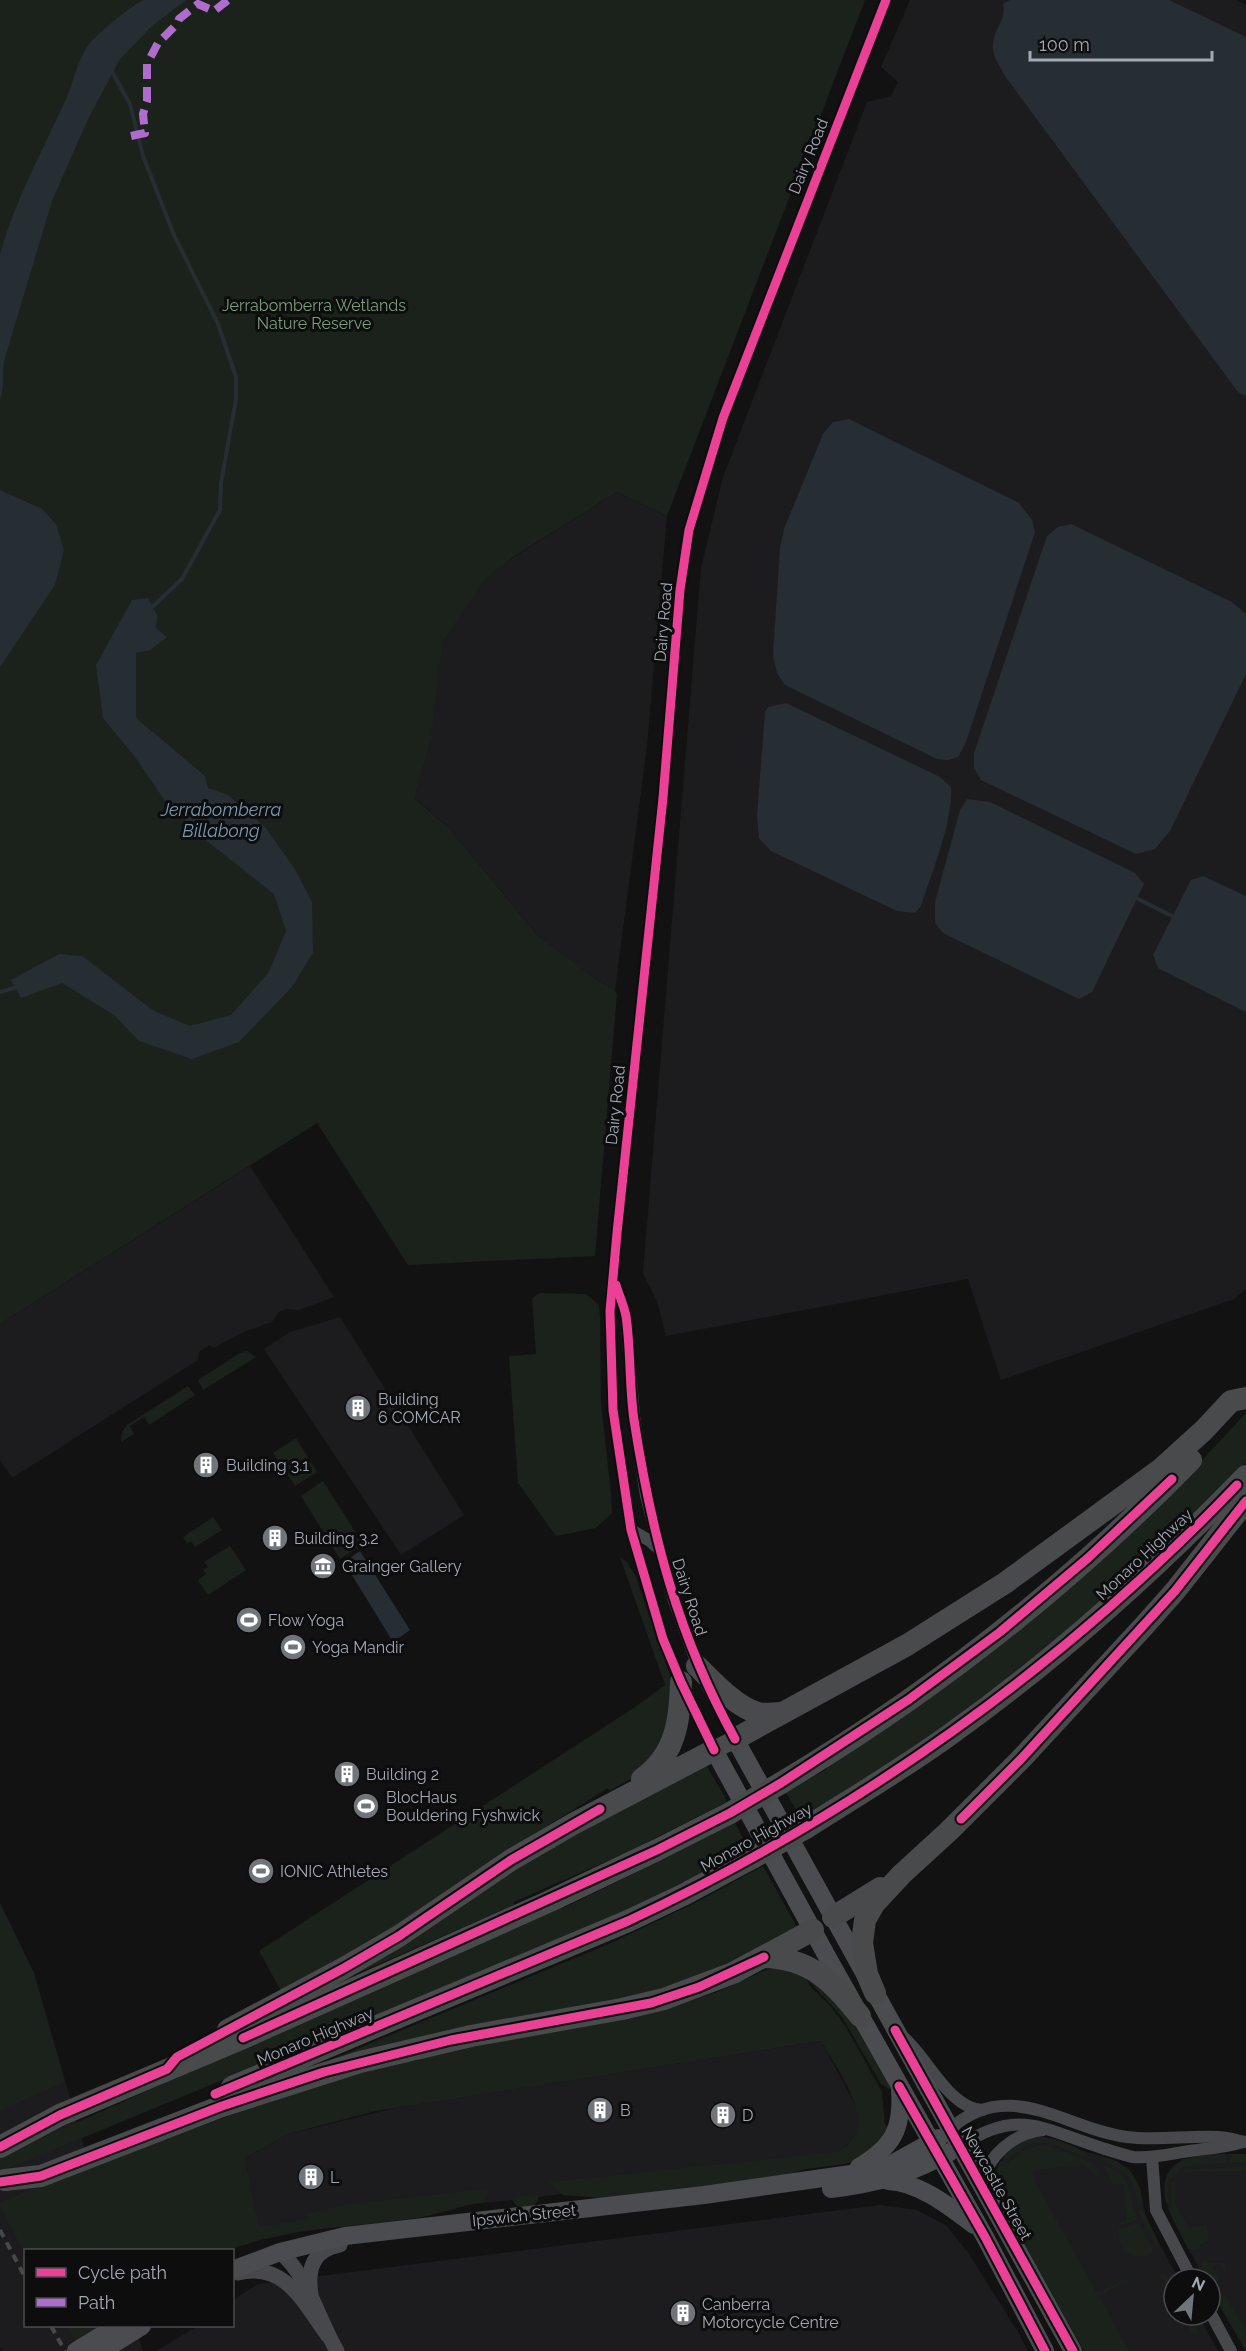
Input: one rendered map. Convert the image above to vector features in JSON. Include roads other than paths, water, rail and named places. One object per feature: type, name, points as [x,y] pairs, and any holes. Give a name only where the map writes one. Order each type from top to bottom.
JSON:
[{"type":"highway","points":[[735,1739],[907,1645],[1005,1583],[1161,1469],[1204,1430],[1231,1401],[1246,1399]]},
{"type":"highway","name":"Monaro Highway","points":[[0,2147],[60,2115],[243,2038],[539,1905],[657,1850],[781,1784],[908,1700],[1000,1632],[1045,1595],[1139,1511],[1246,1399]]},
{"type":"highway","name":"Monaro Highway","points":[[2,2181],[538,1960],[674,1900],[806,1828],[948,1736],[1065,1646],[1144,1577],[1246,1476]]},
{"type":"highway","points":[[875,1994],[863,1955],[864,1925],[873,1904],[1021,1759],[1176,1591],[1246,1501]]},
{"type":"highway","points":[[697,1666],[735,1700],[750,1710],[765,1714],[783,1713]]},
{"type":"highway","points":[[600,1809],[651,1772],[666,1755],[678,1727],[681,1682]]},
{"type":"highway","points":[[167,2069],[177,2057],[345,1968],[399,1936],[511,1860],[600,1809],[714,1750]]},
{"type":"highway","points":[[833,1917],[902,1874]]},
{"type":"highway","points":[[2,2181],[41,2176],[206,2112],[324,2072],[461,2038],[651,2002],[699,1987],[764,1957],[813,1930]]},
{"type":"highway","points":[[764,1957],[789,1959],[812,1968],[832,1983],[860,2016]]},
{"type":"main road","points":[[714,1750],[735,1739]]},
{"type":"main road","name":"Dairy Road","points":[[735,1739],[833,1917]]},
{"type":"main road","name":"Dairy Road","points":[[714,1750],[813,1930]]},
{"type":"main road","points":[[833,1917],[813,1930],[980,2229],[1045,2351]]},
{"type":"main road","name":"Newcastle Street","points":[[833,1917],[1073,2351]]},
{"type":"main road","points":[[847,2175],[878,2156],[892,2138],[900,2111],[899,2086]]},
{"type":"main road","name":"Ipswich Street","points":[[704,2195],[775,2195],[886,2181],[935,2151],[950,2129]]},
{"type":"main road","name":"Ipswich Street","points":[[234,2270],[280,2252],[345,2236],[704,2195],[847,2175],[865,2172],[935,2151],[959,2147]]},
{"type":"main road","points":[[886,2181],[900,2182],[924,2192],[980,2229]]},
{"type":"main road","name":"Ipswich Street","points":[[234,2256],[299,2238],[345,2236]]},
{"type":"main road","points":[[250,2250],[270,2249],[280,2252]]},
{"type":"main road","points":[[102,2346],[116,2327]]},
{"type":"main road","points":[[76,2351],[102,2346],[138,2327]]},
{"type":"street","name":"Dairy Road","points":[[714,1750],[681,1682],[650,1597],[631,1530],[614,1410],[610,1311],[619,1209],[663,798],[680,590],[689,530],[723,418],[886,0]]},
{"type":"street","name":"Dairy Road","points":[[614,1280],[626,1314],[634,1416],[646,1496],[660,1550],[674,1602],[697,1666],[735,1739]]},
{"type":"street","points":[[646,1496],[642,1514],[631,1530],[660,1550]]},
{"type":"street","points":[[896,2030],[914,2044],[944,2086],[962,2103],[977,2109],[1016,2107],[1045,2111],[1092,2129],[1128,2137],[1221,2137],[1245,2142]]},
{"type":"street","points":[[950,2129],[967,2116],[988,2109]]},
{"type":"street","points":[[959,2147],[980,2134],[1011,2123],[1053,2130],[1124,2155],[1152,2157],[1199,2149],[1222,2148],[1245,2142]]},
{"type":"street","points":[[981,2185],[991,2163],[1011,2141],[1027,2133],[1053,2130]]},
{"type":"street","points":[[1152,2157],[1156,2210],[1186,2267]]},
{"type":"street","points":[[312,2300],[310,2273],[319,2254],[329,2247],[343,2244],[370,2232]]},
{"type":"street","points":[[280,2252],[295,2268],[328,2336]]},
{"type":"street","points":[[234,2275],[259,2270],[281,2278],[293,2290],[337,2351]]},
{"type":"street","points":[[1218,2327],[1231,2351]]},
{"type":"water","points":[[143,0],[186,0],[152,26],[120,59],[88,119],[52,201],[4,361],[0,400],[0,255],[6,235],[21,195],[66,99],[87,47],[105,29]]},
{"type":"water","points":[[1010,0],[1169,0],[1246,37],[1246,396],[1238,392],[1005,76],[995,57],[993,45],[1003,14],[1003,4]]},
{"type":"water","points":[[849,419],[1019,503],[1032,520],[1035,532],[966,742],[958,757],[948,760],[937,759],[785,685],[777,673],[773,655],[780,548],[784,529],[823,434],[833,422]]},
{"type":"water","points":[[0,490],[42,509],[56,524],[64,550],[55,585],[0,667]]},
{"type":"water","points":[[1071,524],[1232,602],[1246,614],[1246,674],[1170,831],[1155,849],[1136,854],[981,780],[974,768],[974,753],[1047,536],[1058,527]]},
{"type":"water","name":"Jerrabomberra Billabong","points":[[148,598],[157,615],[156,628],[167,637],[150,650],[136,653],[136,718],[205,776],[208,788],[228,795],[266,828],[296,871],[312,902],[313,953],[292,987],[239,1042],[192,1059],[139,1041],[114,1015],[62,983],[21,998],[11,980],[59,954],[82,956],[154,1011],[190,1026],[231,1015],[269,972],[286,931],[274,894],[203,838],[163,798],[135,757],[103,718],[96,665],[132,600]]},
{"type":"water","points":[[786,703],[940,777],[951,787],[949,816],[941,847],[921,906],[915,913],[897,911],[771,851],[759,838],[757,816],[765,712],[768,707]]},
{"type":"water","points":[[967,799],[990,802],[1135,873],[1144,884],[1092,992],[1079,999],[943,933],[935,923],[935,902],[960,810]]},
{"type":"water","points":[[1203,876],[1246,896],[1246,1012],[1158,968],[1153,955],[1191,880]]},
{"type":"water","points":[[360,1551],[410,1630],[393,1642],[344,1562]]},
{"type":"waterway","points":[[110,68],[130,104],[143,156],[174,235],[218,324],[236,377],[236,399],[221,483],[220,510],[182,579],[150,609]]},
{"type":"waterway","points":[[1138,899],[1172,916]]},
{"type":"waterway","points":[[0,992],[20,986]]},
{"type":"railway","points":[[0,2230],[24,2275]]},
{"type":"railway","points":[[52,2327],[65,2351]]},
{"type":"place","name":"Building 6 COMCAR","points":[[358,1408]]},
{"type":"place","name":"Building 3.1","points":[[206,1465]]},
{"type":"place","name":"Building 3.2","points":[[275,1538]]},
{"type":"place","name":"Grainger Gallery","points":[[323,1566]]},
{"type":"place","name":"Flow Yoga","points":[[249,1620]]},
{"type":"place","name":"Yoga Mandir","points":[[293,1647]]},
{"type":"place","name":"Building 2","points":[[347,1774]]},
{"type":"place","name":"BlocHaus Bouldering Fyshwick","points":[[366,1806]]},
{"type":"place","name":"IONIC Athletes","points":[[261,1871]]},
{"type":"place","name":"B","points":[[600,2110]]},
{"type":"place","name":"D","points":[[723,2115]]},
{"type":"place","name":"L","points":[[311,2177]]},
{"type":"place","name":"Canberra Motorcycle Centre","points":[[683,2313]]},
{"type":"park label","name":"Jerrabomberra Wetlands Nature Reserve","points":[[314,314]]}]
